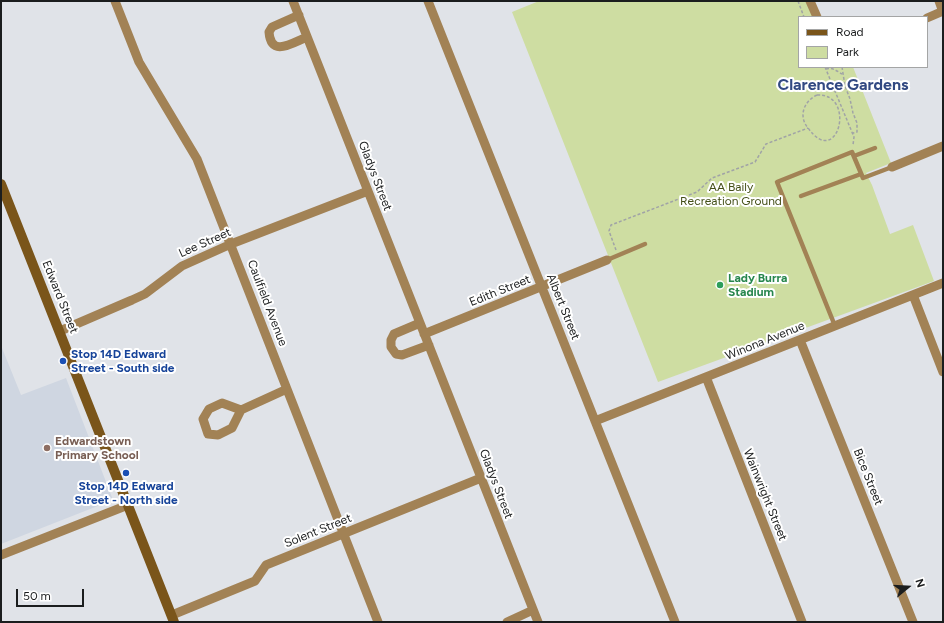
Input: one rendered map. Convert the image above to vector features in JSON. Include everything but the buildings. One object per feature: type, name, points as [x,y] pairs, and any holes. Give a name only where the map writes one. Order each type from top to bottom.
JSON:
[{"type":"street","name":"Caulfield Avenue","points":[[115,1],[139,62],[197,159],[378,622]]},
{"type":"street","name":"Gladys Street","points":[[293,1],[538,622]]},
{"type":"street","name":"Albert Street","points":[[428,1],[675,622]]},
{"type":"street","points":[[810,1],[817,16]]},
{"type":"street","points":[[928,18],[943,12],[939,1]]},
{"type":"street","points":[[299,16],[272,27],[269,32],[270,41],[274,46],[280,48],[308,37]]},
{"type":"street","points":[[892,167],[943,146]]},
{"type":"street","name":"Edward Street","points":[[1,184],[173,619]]},
{"type":"street","name":"Lee Street","points":[[60,331],[145,294],[182,266],[231,244],[368,191]]},
{"type":"street","name":"Edith Street","points":[[424,334],[607,260]]},
{"type":"street","name":"Winona Avenue","points":[[595,421],[943,283]]},
{"type":"street","points":[[913,295],[943,372]]},
{"type":"street","points":[[420,323],[394,334],[391,340],[391,347],[396,354],[402,355],[429,345]]},
{"type":"street","name":"Bice Street","points":[[800,340],[913,622]]},
{"type":"street","name":"Wainwright Street","points":[[706,377],[802,622]]},
{"type":"street","points":[[241,410],[287,389]]},
{"type":"street","name":"Solent Street","points":[[173,619],[255,581],[266,565],[481,478]]},
{"type":"street","points":[[1,555],[128,505]]},
{"type":"street","points":[[507,622],[533,610]]},
{"type":"lane","points":[[835,326],[777,182],[853,154],[875,148]]},
{"type":"lane","points":[[853,154],[862,178],[892,167]]},
{"type":"lane","points":[[801,196],[861,174]]},
{"type":"lane","points":[[607,260],[645,244]]},
{"type":"path","points":[[798,1],[804,16]]},
{"type":"path","points":[[825,68],[833,69],[843,74]]},
{"type":"path","points":[[825,68],[854,137],[853,154]]},
{"type":"path","points":[[842,68],[844,86],[850,99],[853,113],[857,122],[857,132],[852,134]]},
{"type":"path","points":[[825,95],[833,99],[838,108],[840,118],[839,130],[834,138],[829,141],[822,141],[808,128],[802,116],[805,106],[810,99],[825,95]]},
{"type":"path","points":[[833,99],[837,96]]},
{"type":"path","points":[[613,242],[608,231],[611,225],[697,192],[712,178],[755,162],[766,144],[808,128]]},
{"type":"shaded area","name":"Edwardstown Primary School","points":[[1,348],[21,395],[66,378],[113,500],[1,544]]},
{"type":"green space","name":"AA Baily Recreation Ground","points":[[539,1],[809,1],[815,16],[798,16],[798,68],[853,68],[891,163],[866,173],[890,234],[913,225],[934,281],[658,382],[512,12]]},
{"type":"place","name":"Lady Burra Stadium","points":[[720,285]]},
{"type":"place","name":"Stop 14D Edward Street - South side","points":[[63,361]]},
{"type":"place","name":"Edwardstown Primary School","points":[[47,448]]},
{"type":"place","name":"Stop 14D Edward Street - North side","points":[[126,473]]},
{"type":"district","name":"Clarence Gardens","points":[[843,85]]}]
